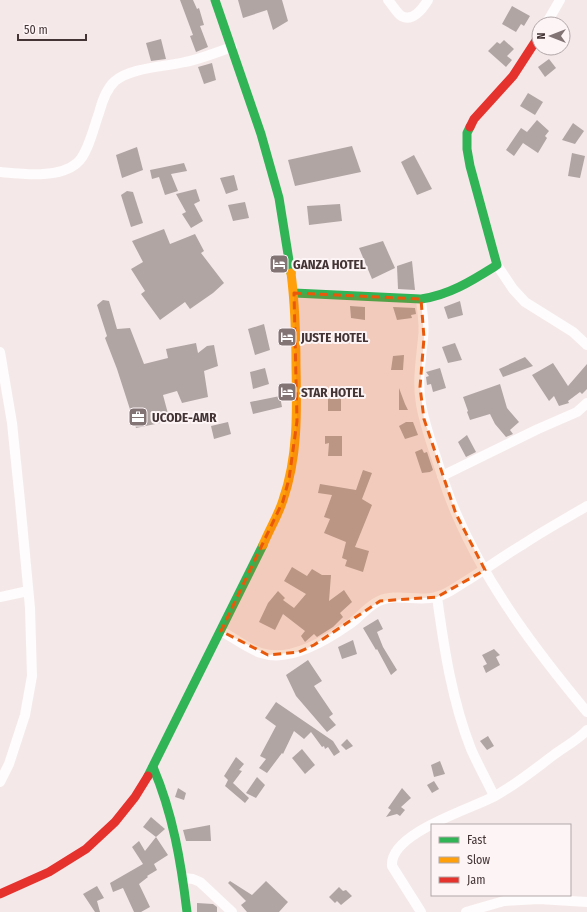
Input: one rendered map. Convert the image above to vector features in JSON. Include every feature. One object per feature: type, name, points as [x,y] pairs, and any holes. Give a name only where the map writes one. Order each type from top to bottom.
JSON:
[{"type":"main road","points":[[0,894],[49,872],[86,848],[115,822],[135,797],[153,767],[221,631],[283,501],[289,479],[295,449],[297,421],[294,293],[290,263],[278,198],[261,134],[215,0]]},
{"type":"main road","points":[[294,293],[421,299],[432,298],[446,294],[497,265],[470,166],[468,133],[474,119],[513,76],[531,48]]},
{"type":"main road","points":[[153,767],[163,788],[168,805],[183,878],[187,912]]},
{"type":"street","points":[[388,0],[401,15],[406,17],[418,14],[428,0]]},
{"type":"street","points":[[549,16],[556,1]]},
{"type":"street","points":[[0,172],[36,175],[56,173],[78,163],[85,152],[108,90],[116,80],[127,74],[146,68],[186,62],[232,47]]},
{"type":"street","points":[[497,265],[513,289],[525,302],[572,332],[587,345]]},
{"type":"street","points":[[421,299],[424,325],[424,338],[420,367],[421,403],[424,420],[456,514],[485,570],[528,636],[559,678],[587,712]]},
{"type":"street","points":[[0,352],[12,423],[28,590],[32,676],[25,715],[9,764],[0,782]]},
{"type":"street","points":[[442,476],[538,429],[577,412],[587,403]]},
{"type":"street","points":[[221,631],[259,653],[278,656],[299,652],[350,624],[380,601],[388,598],[437,597],[451,591],[522,545],[587,506]]},
{"type":"street","points":[[0,596],[28,590]]},
{"type":"street","points":[[437,597],[443,638],[461,721],[472,750],[494,796]]},
{"type":"street","points":[[421,912],[392,866],[391,859],[393,854],[400,846],[430,824],[494,796],[510,787],[587,730]]},
{"type":"street","points":[[183,878],[193,879],[200,882],[232,912]]},
{"type":"street","points":[[466,912],[504,901],[539,899],[587,902]]},
{"type":"highlighted area","points":[[294,293],[421,299],[424,338],[420,387],[424,419],[456,514],[485,570],[437,597],[380,601],[314,645],[299,652],[268,655],[221,631],[283,501],[289,479],[297,421]]},
{"type":"building","points":[[180,0],[193,0],[197,9],[199,8],[204,25],[200,26],[208,47],[196,52],[190,36],[193,35]]},
{"type":"building","points":[[238,0],[282,0],[288,21],[273,30],[267,10],[243,18]]},
{"type":"building","points":[[512,6],[530,16],[524,26],[521,24],[516,32],[502,24]]},
{"type":"building","points":[[161,39],[166,59],[151,61],[146,43]]},
{"type":"building","points":[[504,40],[514,49],[507,56],[512,60],[506,67],[488,51],[497,42],[500,44]]},
{"type":"building","points":[[549,59],[556,68],[545,77],[538,67]]},
{"type":"building","points":[[212,63],[216,80],[204,84],[198,67]]},
{"type":"building","points":[[528,93],[543,102],[535,115],[520,106]]},
{"type":"building","points":[[537,120],[549,131],[545,136],[547,138],[538,153],[523,143],[514,156],[506,150],[521,128],[527,132]]},
{"type":"building","points":[[573,123],[584,131],[575,144],[562,140]]},
{"type":"building","points":[[352,146],[361,172],[295,186],[288,160]]},
{"type":"building","points":[[137,147],[143,170],[122,178],[116,155]]},
{"type":"building","points":[[572,153],[585,156],[580,178],[568,176]]},
{"type":"building","points":[[414,155],[432,189],[417,195],[401,162]]},
{"type":"building","points":[[184,163],[187,171],[171,174],[178,191],[165,195],[159,177],[152,179],[150,170]]},
{"type":"building","points":[[234,175],[238,190],[226,194],[220,178]]},
{"type":"building","points":[[196,189],[200,201],[194,204],[203,221],[191,228],[182,214],[186,212],[176,194]]},
{"type":"building","points":[[127,191],[133,192],[143,223],[131,227],[121,195]]},
{"type":"building","points":[[245,202],[249,218],[233,221],[228,205]]},
{"type":"building","points":[[340,204],[342,221],[309,225],[307,206]]},
{"type":"building","points":[[164,229],[170,244],[195,234],[204,251],[201,253],[224,283],[213,293],[190,309],[185,302],[160,320],[141,294],[145,291],[131,269],[143,262],[132,241]]},
{"type":"building","points":[[383,241],[395,268],[372,279],[359,248]]},
{"type":"building","points":[[412,261],[415,290],[398,289],[397,266]]},
{"type":"building","points":[[103,300],[109,301],[117,329],[130,328],[144,364],[168,358],[166,349],[196,343],[198,353],[207,346],[214,345],[218,366],[204,371],[208,397],[182,403],[177,391],[163,395],[170,421],[136,428],[117,369],[105,338],[107,336],[97,305]]},
{"type":"building","points":[[460,301],[463,315],[448,319],[444,307]]},
{"type":"building","points":[[350,306],[365,307],[365,320],[351,318]]},
{"type":"building","points":[[393,307],[415,308],[416,314],[411,315],[412,318],[397,320]]},
{"type":"building","points":[[264,324],[270,350],[255,355],[248,329]]},
{"type":"building","points":[[455,343],[462,360],[448,363],[442,347]]},
{"type":"building","points":[[404,355],[403,370],[391,370],[393,356]]},
{"type":"building","points":[[525,357],[533,366],[503,377],[499,369]]},
{"type":"building","points":[[553,363],[568,386],[587,364],[587,389],[582,394],[580,392],[568,401],[569,403],[559,406],[554,396],[549,401],[532,375]]},
{"type":"building","points":[[265,368],[269,384],[253,389],[250,372]]},
{"type":"building","points":[[440,368],[446,388],[433,392],[431,384],[427,385],[426,377],[429,376],[426,372]]},
{"type":"building","points":[[500,384],[507,408],[519,422],[510,430],[513,434],[506,437],[495,424],[490,414],[470,420],[463,397]]},
{"type":"building","points":[[399,388],[405,404],[408,410],[399,410]]},
{"type":"building","points":[[341,394],[341,411],[328,411],[328,395]]},
{"type":"building","points":[[280,396],[282,407],[253,414],[250,402]]},
{"type":"building","points":[[228,422],[231,434],[214,439],[211,426]]},
{"type":"building","points":[[406,422],[413,422],[418,435],[405,439],[399,426]]},
{"type":"building","points":[[467,435],[476,452],[466,457],[458,442]]},
{"type":"building","points":[[325,436],[342,436],[342,456],[328,456],[329,443],[325,444]]},
{"type":"building","points":[[422,449],[424,453],[427,452],[433,470],[430,472],[422,473],[415,452]]},
{"type":"building","points":[[363,470],[372,473],[362,499],[372,505],[355,547],[369,551],[363,572],[345,566],[347,560],[342,558],[346,542],[324,533],[330,519],[324,517],[332,495],[318,493],[320,484],[356,490]]},
{"type":"building","points":[[292,567],[307,576],[312,569],[322,575],[331,575],[329,601],[344,590],[352,602],[340,613],[343,617],[333,627],[317,637],[314,634],[305,642],[301,636],[305,631],[283,614],[275,630],[259,622],[268,603],[278,591],[285,598],[283,600],[294,608],[306,594],[284,581]]},
{"type":"building","points":[[378,619],[383,629],[377,632],[383,647],[397,670],[391,675],[377,649],[376,650],[363,628]]},
{"type":"building","points":[[353,640],[357,654],[342,659],[338,647]]},
{"type":"building","points":[[494,649],[500,655],[496,657],[500,665],[486,673],[483,666],[487,664],[482,655]]},
{"type":"building","points":[[308,660],[322,681],[314,686],[333,714],[329,717],[336,725],[327,732],[296,696],[286,675]]},
{"type":"building","points":[[276,702],[333,741],[340,752],[334,756],[328,747],[325,749],[324,746],[322,747],[311,732],[304,739],[294,731],[283,754],[282,753],[267,773],[259,768],[266,759],[260,756],[276,726],[265,718]]},
{"type":"building","points":[[488,736],[494,746],[487,750],[480,741]]},
{"type":"building","points":[[347,739],[353,746],[346,750],[341,745]]},
{"type":"building","points":[[302,749],[315,765],[305,774],[292,758]]},
{"type":"building","points":[[236,757],[244,764],[239,770],[242,771],[233,783],[249,798],[245,803],[225,786],[228,780],[224,776]]},
{"type":"building","points":[[440,761],[445,774],[434,777],[431,765]]},
{"type":"building","points":[[257,777],[265,785],[256,798],[246,793]]},
{"type":"building","points":[[434,781],[439,789],[432,793],[427,785]]},
{"type":"building","points":[[178,788],[186,793],[184,800],[175,797]]},
{"type":"building","points":[[402,788],[411,798],[401,807],[405,810],[400,816],[397,814],[386,817],[391,810],[388,808]]},
{"type":"building","points":[[151,817],[165,829],[156,837],[143,827]]},
{"type":"building","points":[[210,825],[211,841],[186,841],[183,830]]},
{"type":"building","points":[[156,837],[168,855],[154,864],[157,870],[147,876],[148,877],[139,884],[150,907],[141,912],[134,912],[123,888],[113,892],[110,883],[143,864],[132,847],[139,841],[145,851]]},
{"type":"building","points":[[230,881],[252,895],[266,881],[288,902],[279,912],[247,912],[241,905],[246,901],[228,883]]},
{"type":"building","points":[[97,886],[104,898],[97,901],[100,912],[95,912],[83,894]]},
{"type":"building","points":[[339,887],[343,891],[346,890],[352,896],[341,905],[337,901],[335,903],[329,897]]},
{"type":"building","points":[[197,903],[213,904],[217,907],[217,912],[197,912]]},
{"type":"traffic: fast","points":[[215,0],[261,134],[279,198],[291,273]]},
{"type":"traffic: fast","points":[[294,293],[421,299],[432,297],[451,290],[497,265],[470,166],[467,149],[467,133],[470,127]]},
{"type":"traffic: fast","points":[[148,776],[263,545]]},
{"type":"traffic: fast","points":[[153,767],[171,820],[182,875],[187,912]]},
{"type":"traffic: slow","points":[[263,545],[279,512],[288,484],[292,467],[296,434],[296,344],[291,273]]},
{"type":"traffic: jam","points":[[470,127],[474,119],[513,76],[531,48]]},
{"type":"traffic: jam","points":[[0,894],[49,872],[86,849],[115,822],[135,797],[148,776]]},
{"type":"place","name":"GANZA HOTEL","points":[[279,264]]},
{"type":"place","name":"JUSTE HOTEL","points":[[287,337]]},
{"type":"place","name":"STAR HOTEL","points":[[287,392]]},
{"type":"place","name":"UCODE-AMR","points":[[138,417]]}]
